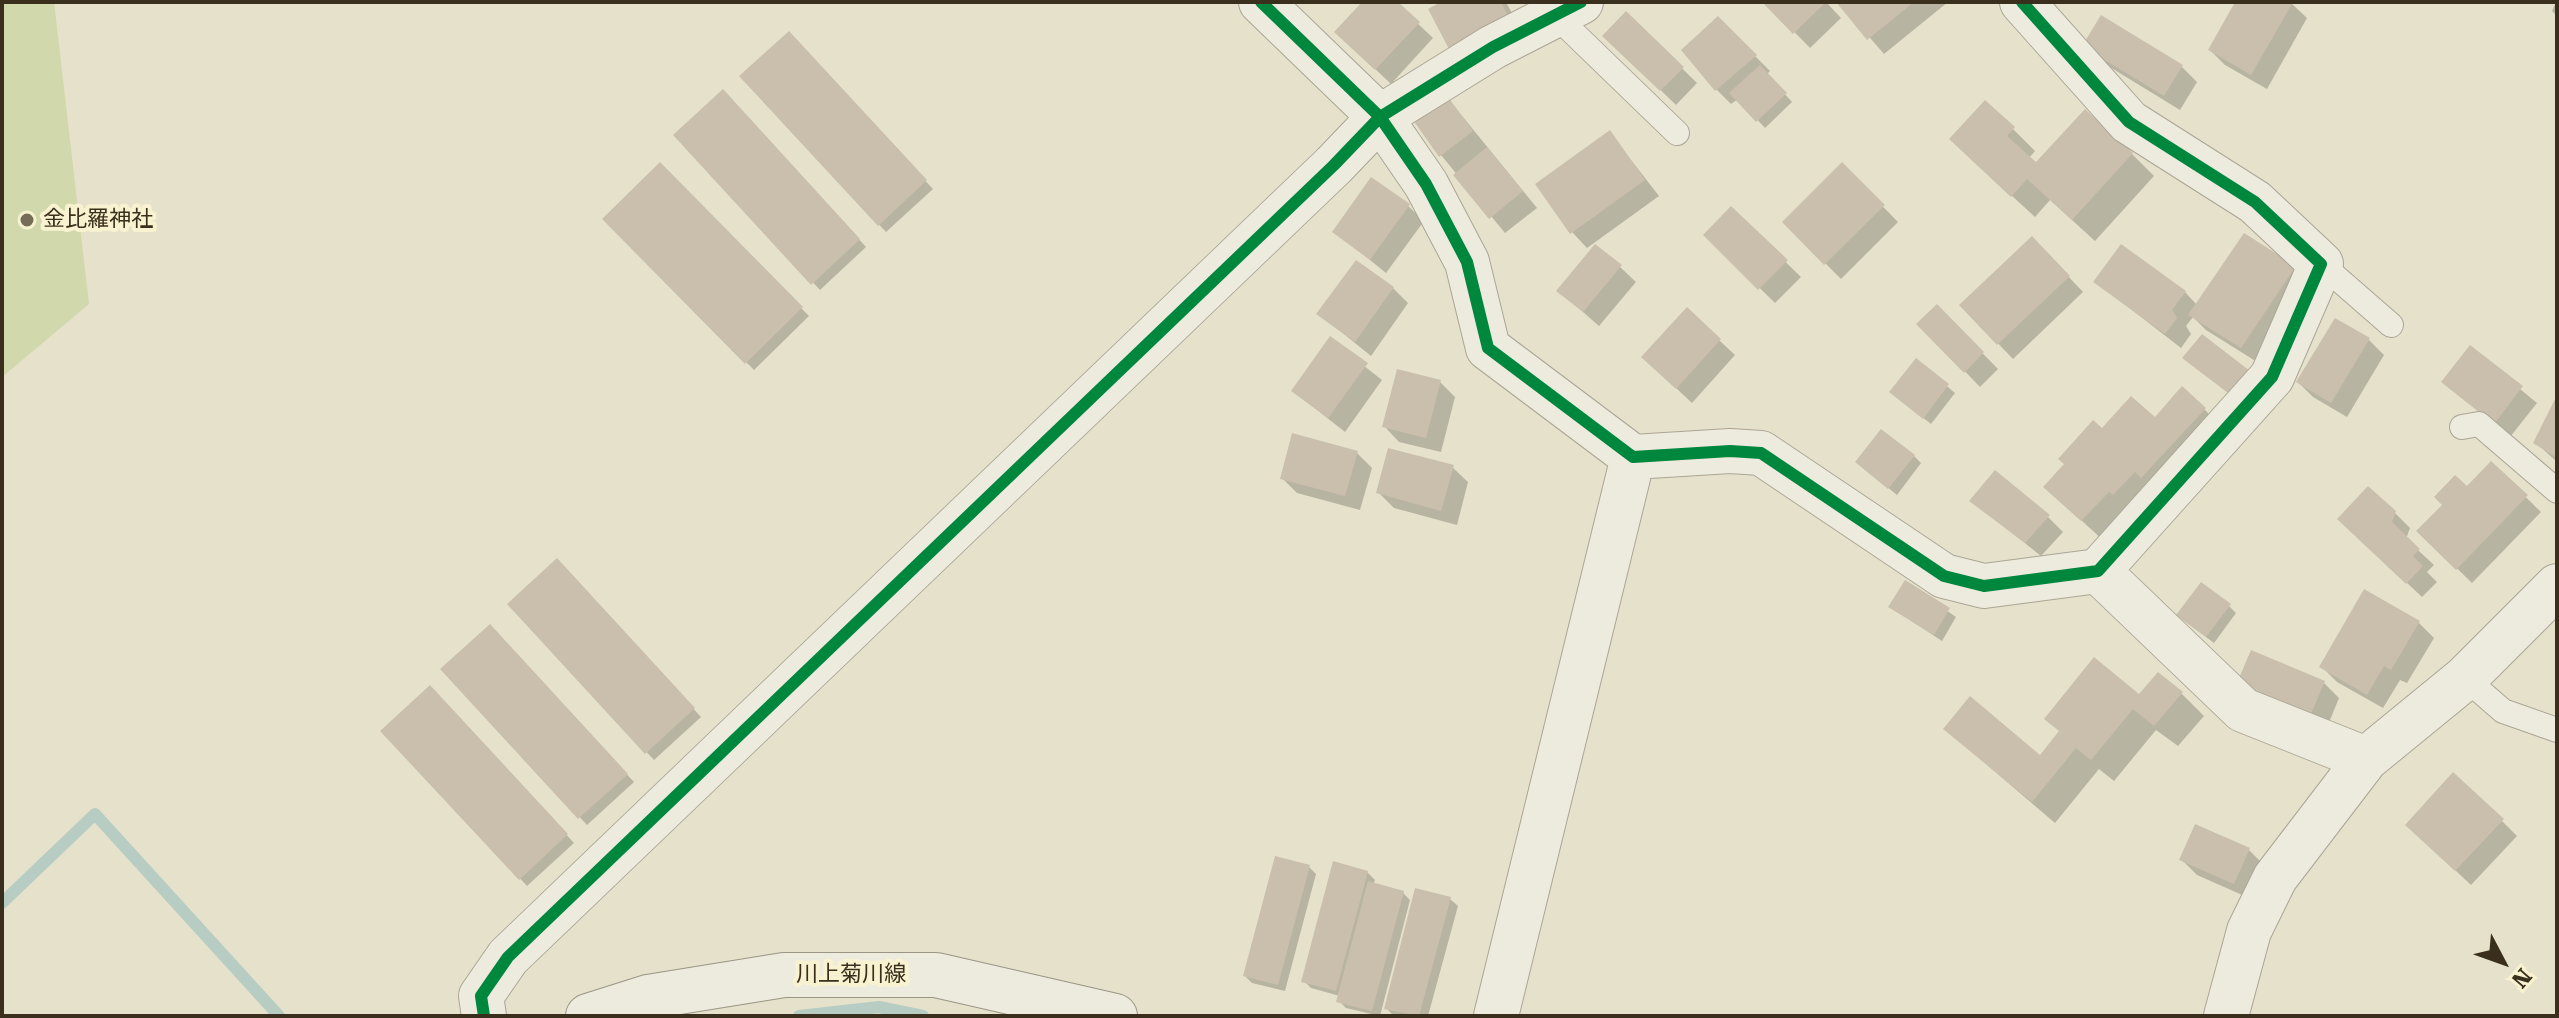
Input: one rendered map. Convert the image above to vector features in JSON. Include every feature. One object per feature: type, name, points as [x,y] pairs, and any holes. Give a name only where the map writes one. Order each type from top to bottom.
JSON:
[{"type":"street","points":[[1261,2],[1380,117],[1426,184],[1467,262],[1488,348],[1633,457],[1730,451],[1761,453],[1944,576],[1984,586],[2098,571],[2272,377],[2321,264],[2255,202],[2129,122],[2022,2]]},
{"type":"street","points":[[484,1016],[481,996],[508,957],[1323,176],[1380,117],[1493,47],[1569,10]]},
{"type":"street","points":[[1496,1016],[1633,457]]},
{"type":"street","points":[[2098,571],[2243,710],[2366,759]]},
{"type":"street","points":[[2226,1016],[2249,931],[2275,878],[2366,759],[2465,678],[2557,586]]},
{"type":"street","name":"川上菊川線","points":[[588,1016],[648,997],[784,975],[936,975],[1115,1016]]},
{"type":"lane","points":[[1569,10],[1677,133]]},
{"type":"lane","points":[[2321,264],[2391,325]]},
{"type":"lane","points":[[2462,427],[2479,424],[2557,491]]},
{"type":"lane","points":[[2465,678],[2503,711],[2557,730]]},
{"type":"green space","points":[[2,2],[54,2],[89,304],[2,377]]},
{"type":"building","points":[[1362,2],[1398,2],[1420,22],[1375,70],[1334,32]]},
{"type":"building","points":[[1441,2],[1501,2],[1509,18],[1450,51],[1428,9]]},
{"type":"building","points":[[1762,2],[1826,2],[1793,34]]},
{"type":"building","points":[[1836,2],[1914,2],[1867,40]]},
{"type":"building","points":[[2235,2],[2293,2],[2251,75],[2208,50]]},
{"type":"building","points":[[1626,11],[1684,67],[1660,91],[1602,36]]},
{"type":"building","points":[[2101,15],[2183,65],[2164,96],[2082,46]]},
{"type":"building","points":[[1718,16],[1757,55],[1715,91],[1681,50]]},
{"type":"building","points":[[789,31],[927,180],[878,226],[739,76]]},
{"type":"building","points":[[1760,65],[1787,93],[1756,122],[1729,93]]},
{"type":"building","points":[[723,89],[860,239],[811,285],[673,135]]},
{"type":"building","points":[[1445,93],[1473,131],[1439,157],[1411,117]]},
{"type":"building","points":[[1985,100],[2015,127],[2007,136],[2036,162],[2085,109],[2133,153],[2072,220],[2027,179],[2011,197],[1949,139]]},
{"type":"building","points":[[1610,130],[1645,180],[1570,234],[1535,184]]},
{"type":"building","points":[[1487,147],[1523,191],[1489,219],[1453,175]]},
{"type":"building","points":[[660,162],[803,307],[745,364],[602,219]]},
{"type":"building","points":[[1842,162],[1885,205],[1824,265],[1782,222]]},
{"type":"building","points":[[1371,177],[1410,204],[1370,260],[1332,232]]},
{"type":"building","points":[[1731,206],[1788,260],[1758,290],[1703,235]]},
{"type":"building","points":[[2244,233],[2296,266],[2241,348],[2188,315]]},
{"type":"building","points":[[2032,236],[2070,276],[1997,345],[1959,305]]},
{"type":"building","points":[[1595,244],[1622,265],[1583,312],[1556,291]]},
{"type":"building","points":[[2121,244],[2186,291],[2172,310],[2177,318],[2165,334],[2093,282]]},
{"type":"building","points":[[1356,260],[1394,287],[1355,342],[1316,314]]},
{"type":"building","points":[[1937,304],[1984,352],[1964,373],[1916,324]]},
{"type":"building","points":[[1687,307],[1721,339],[1676,389],[1641,357]]},
{"type":"building","points":[[2335,318],[2370,338],[2331,403],[2296,382]]},
{"type":"building","points":[[2202,334],[2250,371],[2232,396],[2182,358]]},
{"type":"building","points":[[1330,336],[1368,363],[1328,418],[1291,391]]},
{"type":"building","points":[[2470,345],[2523,386],[2494,424],[2441,382]]},
{"type":"building","points":[[1916,358],[1949,384],[1923,419],[1889,392]]},
{"type":"building","points":[[1397,369],[1441,380],[1426,438],[1382,427]]},
{"type":"building","points":[[2182,386],[2206,408],[2141,478],[2135,472],[2113,495],[2109,492],[2081,521],[2043,487],[2064,464],[2058,459],[2093,420],[2102,428],[2131,396],[2155,417]]},
{"type":"building","points":[[2557,395],[2557,458],[2533,443]]},
{"type":"building","points":[[1881,429],[1915,455],[1888,489],[1855,462]]},
{"type":"building","points":[[1292,433],[1358,451],[1345,496],[1280,479]]},
{"type":"building","points":[[1388,448],[1454,465],[1441,511],[1376,493]]},
{"type":"building","points":[[2491,461],[2528,495],[2456,570],[2416,531],[2442,505],[2434,497],[2455,475],[2467,486]]},
{"type":"building","points":[[1995,470],[2050,515],[2025,543],[1969,501]]},
{"type":"building","points":[[2368,486],[2396,511],[2392,522],[2420,549],[2413,556],[2423,566],[2406,584],[2337,519]]},
{"type":"building","points":[[557,558],[695,708],[645,754],[507,604]]},
{"type":"building","points":[[1905,580],[1950,608],[1934,635],[1888,607]]},
{"type":"building","points":[[2201,582],[2231,604],[2206,637],[2176,615]]},
{"type":"building","points":[[2364,589],[2420,621],[2391,670],[2384,666],[2367,695],[2319,667]]},
{"type":"building","points":[[490,624],[628,774],[578,819],[440,669]]},
{"type":"building","points":[[2251,650],[2325,681],[2310,716],[2236,685]]},
{"type":"building","points":[[2094,657],[2139,694],[2158,672],[2183,692],[2154,726],[2133,709],[2091,760],[2076,748],[2032,802],[1943,729],[1970,696],[2040,755],[2059,731],[2044,719]]},
{"type":"building","points":[[430,685],[568,834],[519,880],[380,731]]},
{"type":"building","points":[[2453,772],[2504,819],[2455,871],[2405,825]]},
{"type":"building","points":[[2195,824],[2250,848],[2234,884],[2179,860]]},
{"type":"building","points":[[1275,856],[1310,865],[1278,985],[1243,976]]},
{"type":"building","points":[[1333,861],[1368,871],[1336,991],[1301,982]]},
{"type":"building","points":[[1368,881],[1404,891],[1372,1011],[1336,1002]]},
{"type":"building","points":[[1415,888],[1451,897],[1419,1016],[1384,1009]]},
{"type":"waterway","points":[[2,903],[95,814],[279,1016]]},
{"type":"waterway","points":[[799,1016],[879,1007],[923,1016]]},
{"type":"cycle path","points":[[1261,2],[1380,117],[1426,184],[1467,262],[1488,348],[1633,457],[1730,451],[1761,453],[1944,576],[1984,586],[2098,571],[2272,377],[2321,264],[2255,202],[2129,122],[2022,2]]},
{"type":"cycle path","points":[[484,1016],[481,996],[508,957],[1334,165],[1380,117],[1493,47],[1581,2]]},
{"type":"place","name":"金比羅神社","points":[[27,220]]}]
